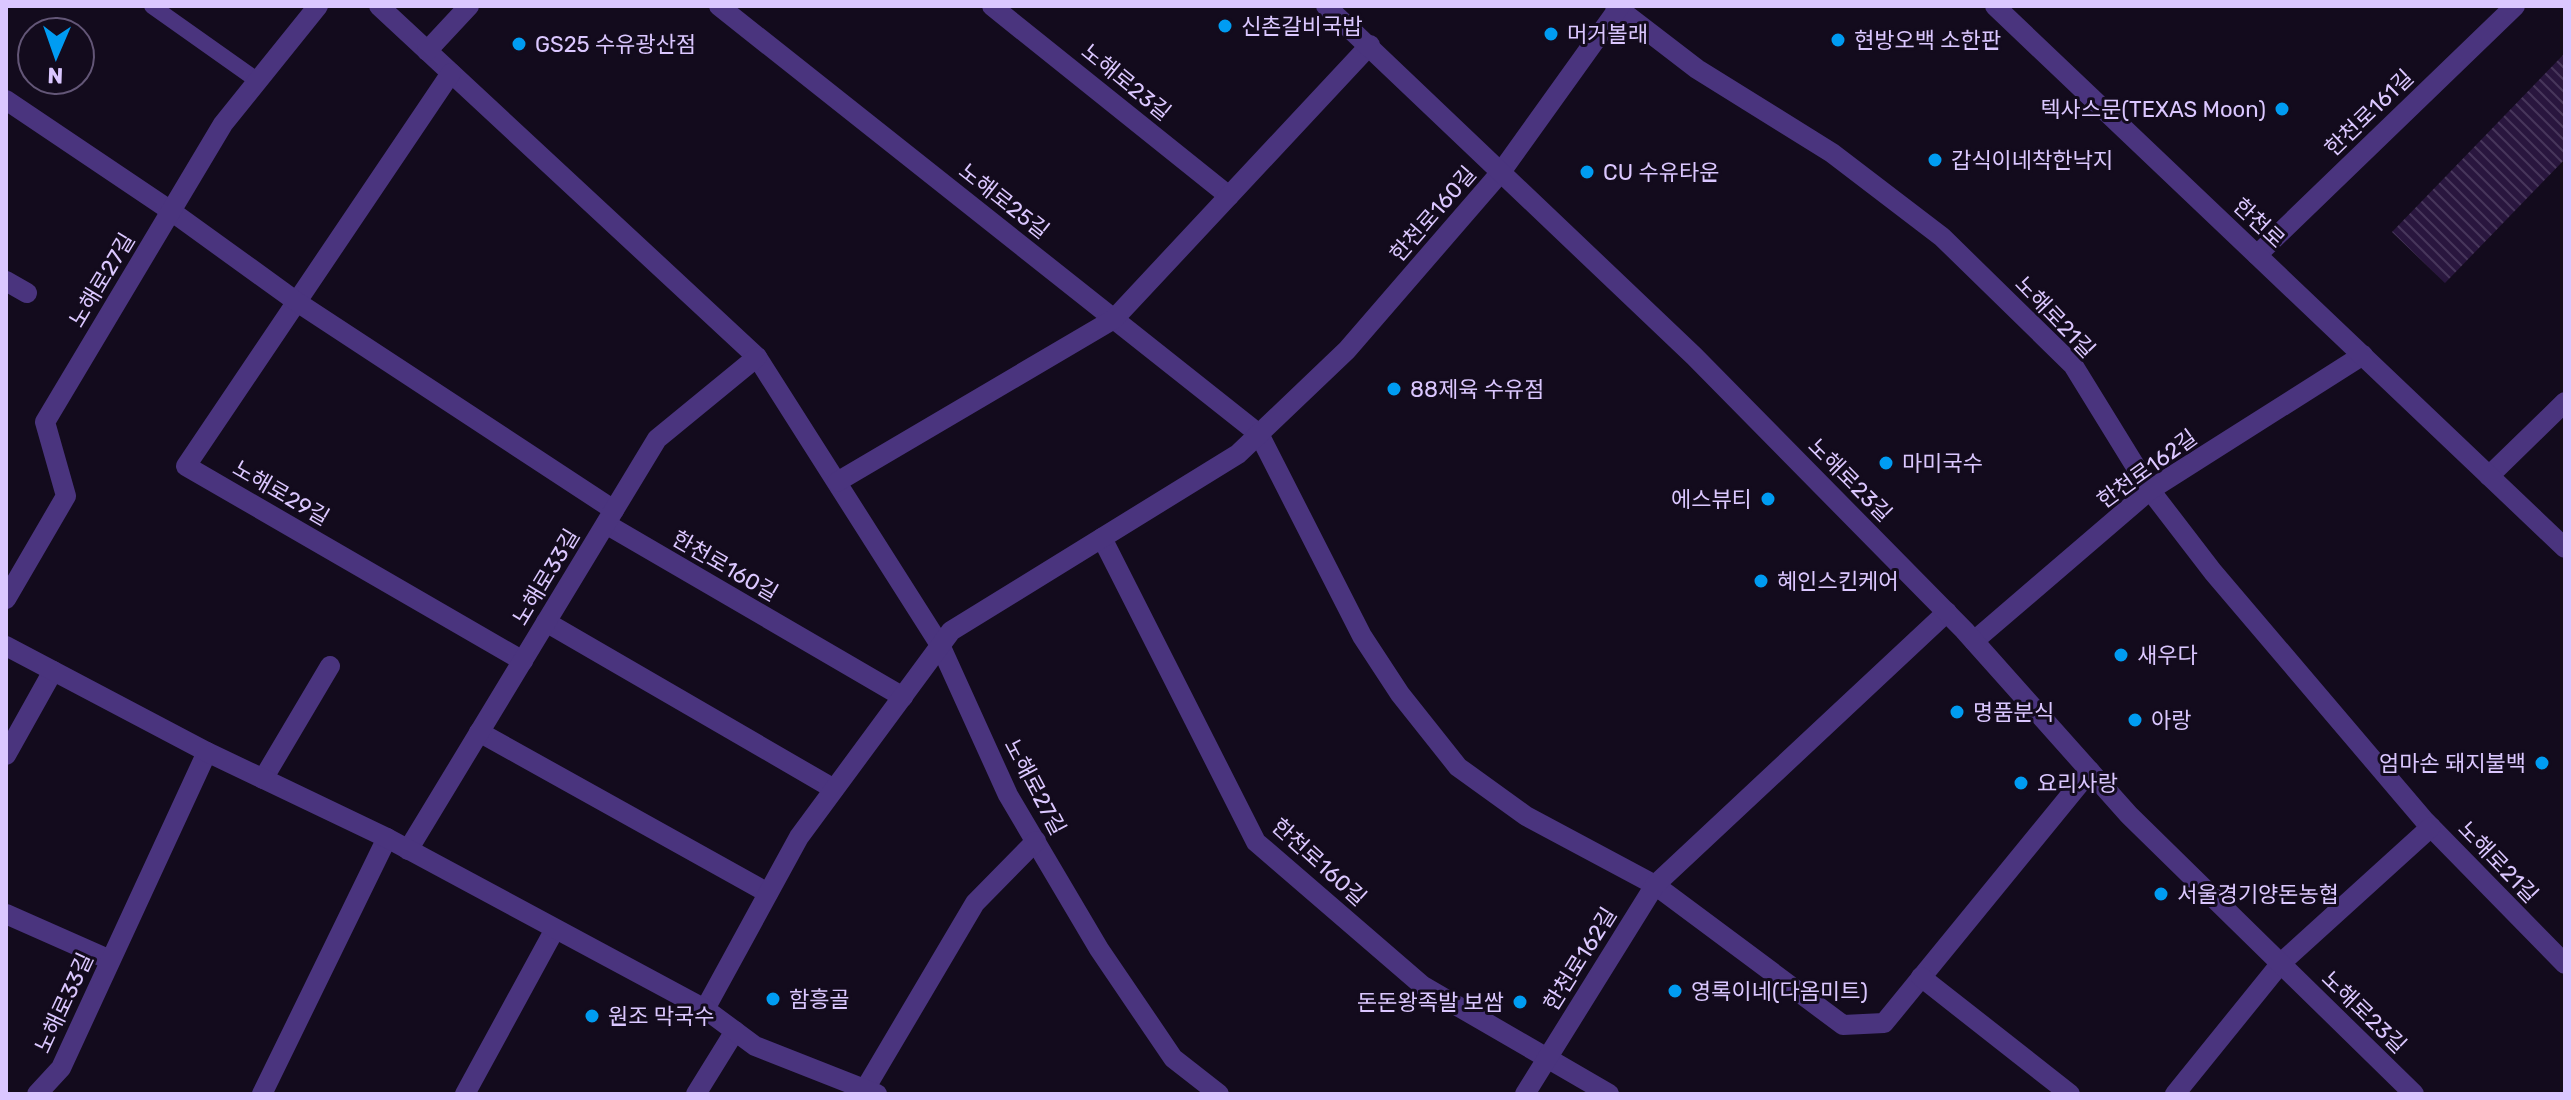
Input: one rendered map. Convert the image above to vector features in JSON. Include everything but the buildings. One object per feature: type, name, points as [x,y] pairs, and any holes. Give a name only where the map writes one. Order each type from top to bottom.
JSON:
[{"type":"street","name":"노해로27길","points":[[6,599],[66,496],[45,422],[223,124],[318,6]]},
{"type":"street","name":"노해로27길","points":[[379,6],[757,357],[940,645],[1008,795],[1099,949],[1173,1058],[1219,1094]]},
{"type":"street","points":[[427,51],[469,6]]},
{"type":"street","name":"노해로25길","points":[[719,6],[1259,434]]},
{"type":"street","name":"노해로23길","points":[[992,6],[1229,196]]},
{"type":"street","name":"노해로23길","points":[[1326,6],[1694,356],[1947,612],[2129,815],[2414,1094]]},
{"type":"street","name":"한천로","points":[[1995,6],[2565,548]]},
{"type":"street","name":"한천로161길","points":[[2257,255],[2515,6]]},
{"type":"street","name":"한천로160길","points":[[705,1009],[799,837],[951,631],[1238,454],[1347,350],[1501,172],[1618,7]]},
{"type":"street","name":"노해로21길","points":[[1618,7],[1697,69],[1832,153],[1942,237],[2073,365],[2150,490],[2213,572],[2431,827],[2565,964]]},
{"type":"street","points":[[837,482],[1114,319],[1370,45]]},
{"type":"street","name":"노해로29길","points":[[451,73],[186,466],[523,661]]},
{"type":"street","points":[[6,100],[610,517]]},
{"type":"street","points":[[6,281],[27,293]]},
{"type":"street","name":"한천로162길","points":[[1974,641],[2150,490],[2363,355]]},
{"type":"street","name":"노해로33길","points":[[408,850],[657,439],[757,357]]},
{"type":"street","points":[[2489,476],[2565,402]]},
{"type":"street","points":[[1259,434],[1362,636],[1400,694],[1458,767],[1526,816],[1655,885],[1843,1025],[1884,1023],[2090,771]]},
{"type":"street","name":"한천로160길","points":[[610,517],[903,697]]},
{"type":"street","name":"한천로160길","points":[[1102,538],[1256,842],[1423,986],[1547,1059]]},
{"type":"street","name":"한천로162길","points":[[1525,1094],[1655,885],[1947,612]]},
{"type":"street","points":[[546,622],[834,789]]},
{"type":"street","points":[[6,646],[207,752],[387,838],[705,1009],[755,1046],[871,1092],[975,903],[1036,841]]},
{"type":"street","points":[[263,779],[330,666]]},
{"type":"street","points":[[6,755],[53,671]]},
{"type":"street","points":[[479,732],[768,893]]},
{"type":"street","name":"노해로33길","points":[[37,1094],[61,1068],[207,752]]},
{"type":"street","name":"노해로21길","points":[[2281,963],[2431,827]]},
{"type":"street","points":[[262,1094],[387,838]]},
{"type":"street","points":[[6,914],[110,960]]},
{"type":"street","points":[[465,1094],[555,929]]},
{"type":"street","points":[[2175,1094],[2281,963]]},
{"type":"street","points":[[1921,977],[2070,1094]]},
{"type":"street","points":[[696,1094],[735,1031]]},
{"type":"street","points":[[1547,1059],[1609,1094]]},
{"type":"lane","points":[[152,6],[258,81]]},
{"type":"place","name":"신촌갈비국밥","points":[[1225,26]]},
{"type":"place","name":"머거볼래","points":[[1551,34]]},
{"type":"place","name":"현방오백 소한판","points":[[1838,40]]},
{"type":"place","name":"GS25 수유광산점","points":[[519,44]]},
{"type":"place","name":"텍사스문(TEXAS Moon)","points":[[2282,109]]},
{"type":"place","name":"갑식이네착한낙지","points":[[1935,160]]},
{"type":"place","name":"CU 수유타운","points":[[1587,172]]},
{"type":"place","name":"88제육 수유점","points":[[1394,389]]},
{"type":"place","name":"마미국수","points":[[1886,463]]},
{"type":"place","name":"에스뷰티","points":[[1768,499]]},
{"type":"place","name":"혜인스킨케어","points":[[1761,581]]},
{"type":"place","name":"새우다","points":[[2121,655]]},
{"type":"place","name":"명품분식","points":[[1957,712]]},
{"type":"place","name":"아랑","points":[[2135,720]]},
{"type":"place","name":"엄마손 돼지불백","points":[[2542,763]]},
{"type":"place","name":"요리사랑","points":[[2021,783]]},
{"type":"place","name":"서울경기양돈농협","points":[[2161,894]]},
{"type":"place","name":"영록이네(다옴미트)","points":[[1675,991]]},
{"type":"place","name":"함흥골","points":[[773,999]]},
{"type":"place","name":"돈돈왕족발 보쌈","points":[[1520,1002]]},
{"type":"place","name":"원조 막국수","points":[[592,1016]]}]
